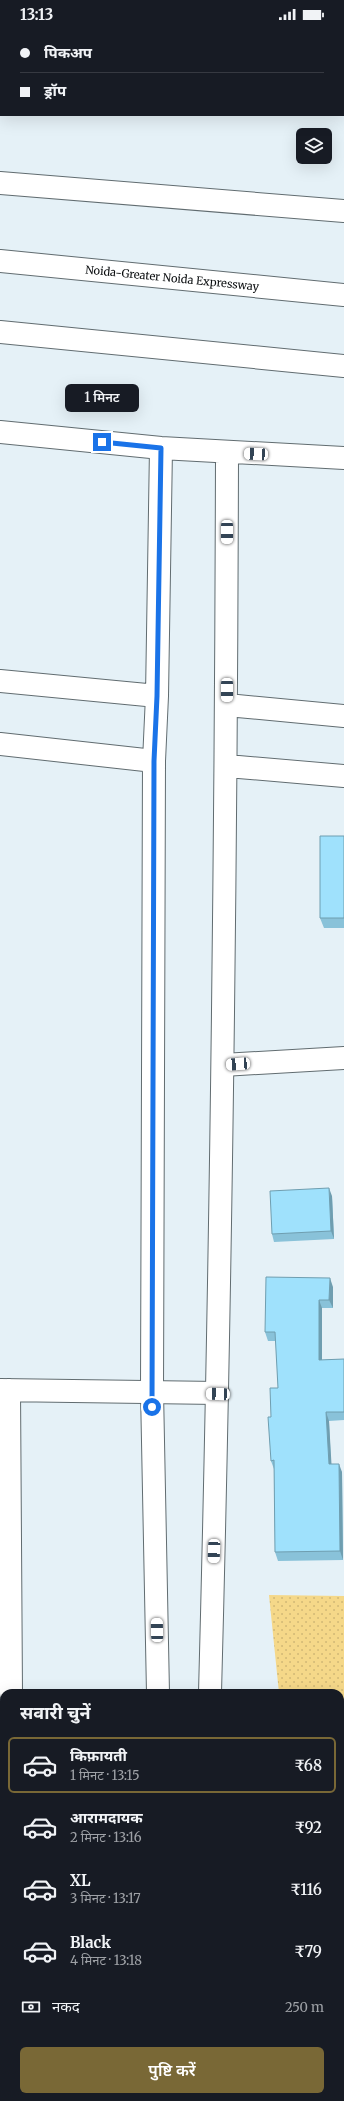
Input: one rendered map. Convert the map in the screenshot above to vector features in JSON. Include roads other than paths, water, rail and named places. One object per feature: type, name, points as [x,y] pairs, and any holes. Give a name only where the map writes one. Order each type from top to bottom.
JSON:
[{"type":"main road","points":[[0,184],[341,210]]},
{"type":"main road","name":"Noida-Greater Noida Expressway","points":[[0,261],[344,295]]},
{"type":"main road","points":[[0,332],[344,366]]},
{"type":"main road","points":[[0,432],[227,453],[344,458]]},
{"type":"main road","points":[[158,1689],[152,1391],[154,761],[157,696],[161,448]]},
{"type":"main road","points":[[210,1689],[218,1394],[223,1065],[227,766],[227,453]]},
{"type":"main road","points":[[0,681],[157,696]]},
{"type":"main road","points":[[227,706],[344,716]]},
{"type":"main road","points":[[0,744],[154,761]]},
{"type":"main road","points":[[227,766],[344,776]]},
{"type":"main road","points":[[223,1065],[344,1058]]},
{"type":"main road","points":[[11,1689],[5,1390],[152,1391],[218,1394]]}]
